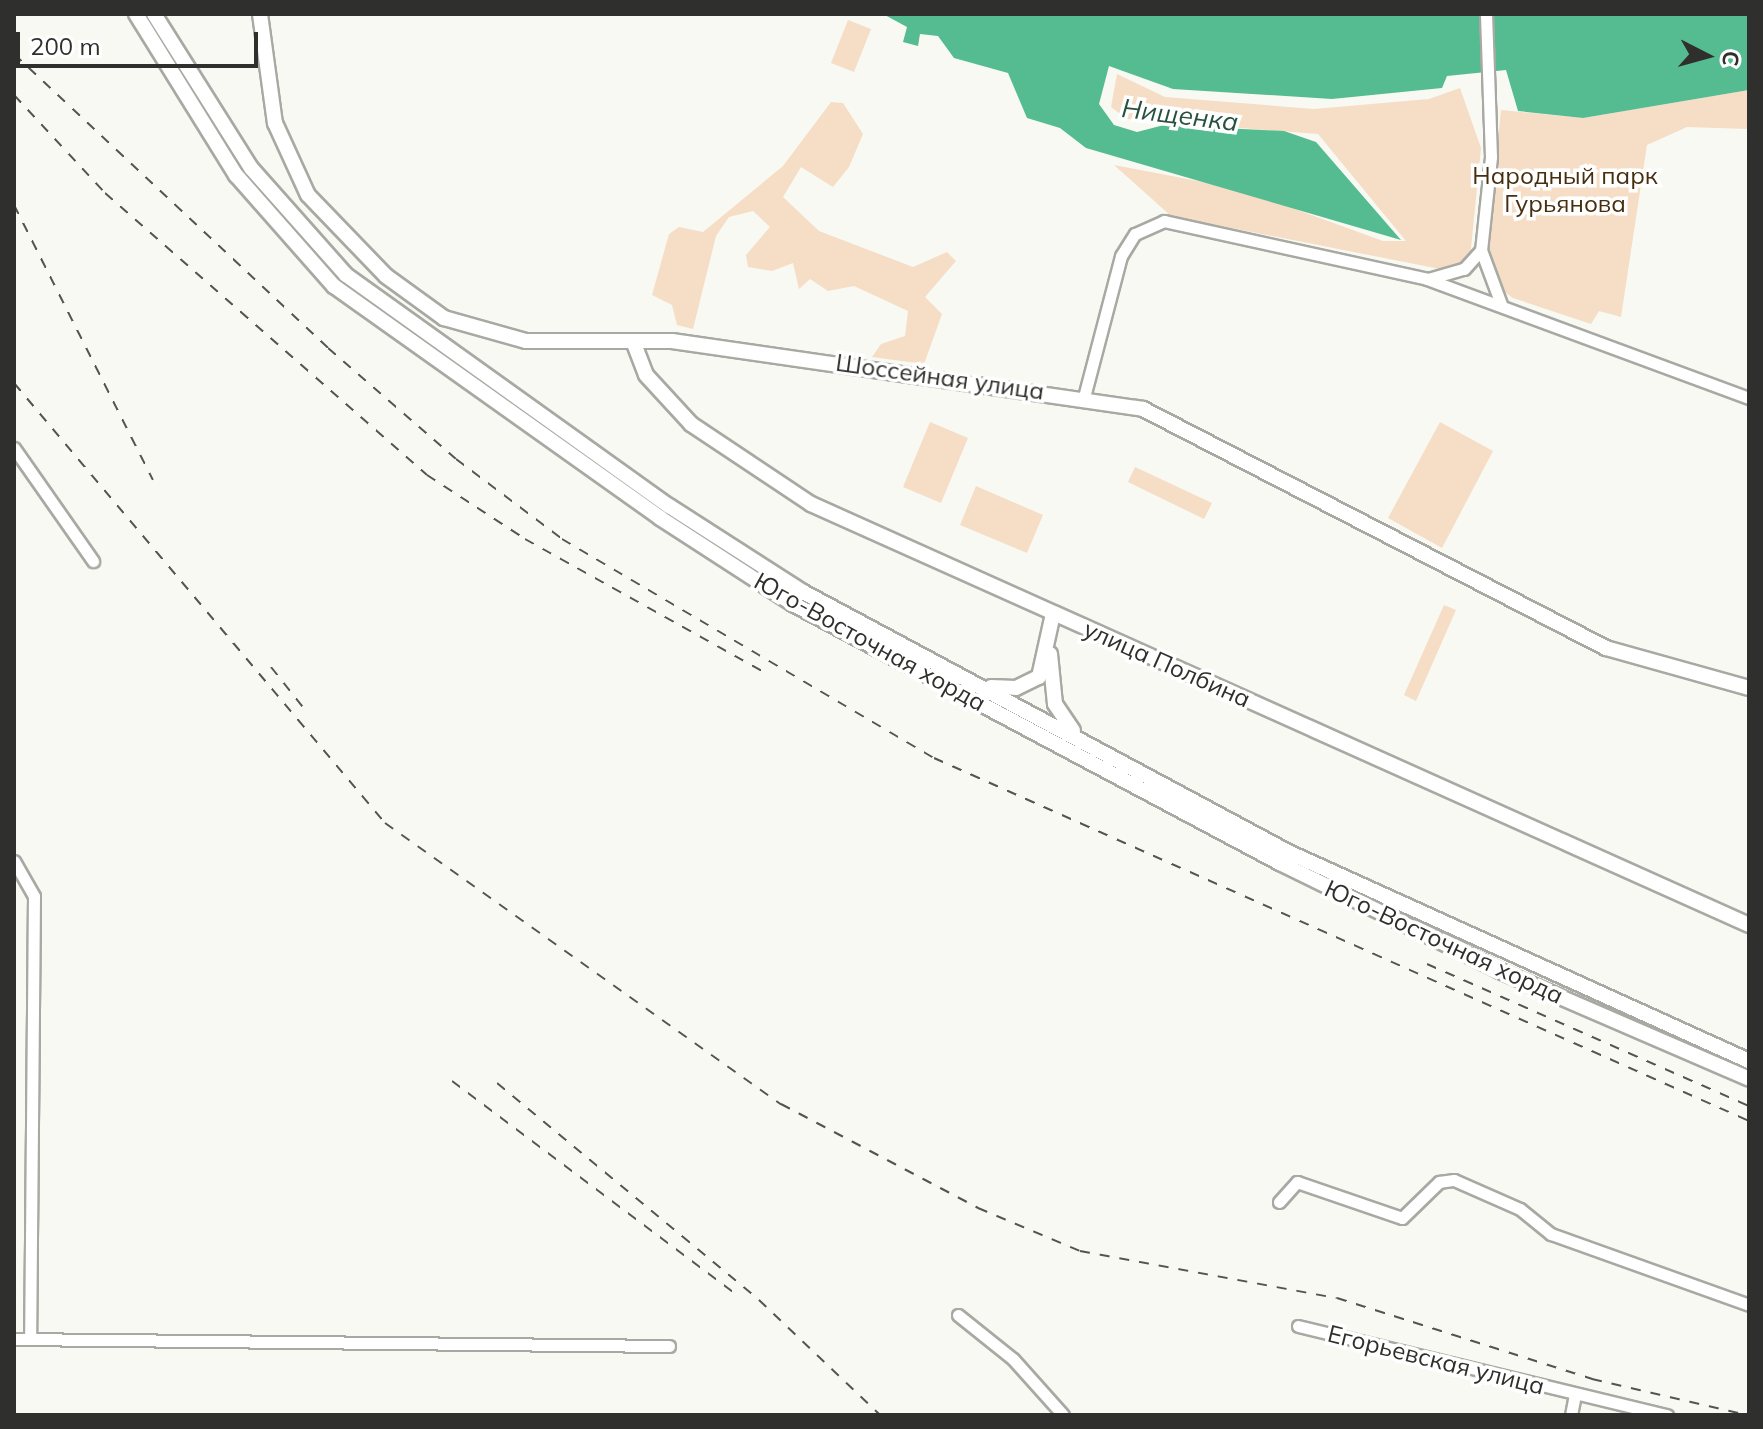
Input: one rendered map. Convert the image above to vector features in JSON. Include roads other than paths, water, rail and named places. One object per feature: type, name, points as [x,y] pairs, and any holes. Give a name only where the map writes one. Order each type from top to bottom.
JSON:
[{"type":"main road","name":"Юго-Восточная хорда","points":[[136,14],[236,175],[334,286],[660,518],[793,604],[1280,863],[1500,971],[1749,1079]]},
{"type":"main road","name":"Юго-Восточная хорда","points":[[154,14],[251,168],[346,275],[682,515],[803,592],[1316,865],[1749,1061]]},
{"type":"main road","name":"Шоссейная улица","points":[[260,14],[272,111],[288,160],[308,195],[386,276],[444,318],[493,335],[633,341],[1084,397],[1162,415],[1606,648],[1749,688]]},
{"type":"main road","name":"улица Полбина","points":[[633,341],[666,402],[775,483],[1053,614],[1749,925]]},
{"type":"main road","points":[[979,685],[1016,688],[1034,681],[1053,614]]},
{"type":"main road","points":[[1049,634],[1055,704],[1085,742]]},
{"type":"street","points":[[1486,14],[1491,157],[1481,250],[1501,304]]},
{"type":"street","points":[[1084,397],[1121,256],[1135,234],[1158,221],[1427,279],[1749,398]]},
{"type":"street","points":[[1427,279],[1464,269],[1481,250]]},
{"type":"street","points":[[14,448],[93,561]]},
{"type":"street","points":[[14,861],[34,896],[30,1339]]},
{"type":"street","points":[[1279,1202],[1297,1182],[1402,1218],[1439,1182],[1454,1180],[1520,1209],[1551,1234],[1749,1305]]},
{"type":"street","points":[[958,1315],[1013,1359],[1063,1415]]},
{"type":"street","name":"Егорьевская улица","points":[[1298,1326],[1667,1415]]},
{"type":"street","points":[[14,1339],[669,1346]]},
{"type":"street","points":[[1571,1415],[1575,1395]]},
{"type":"railway","points":[[14,54],[328,348],[456,459],[562,539],[934,758],[1749,1121]]},
{"type":"railway","points":[[14,95],[105,193],[427,475],[525,539],[762,671]]},
{"type":"railway","points":[[14,205],[153,480]]},
{"type":"railway","points":[[14,383],[385,823],[781,1104],[978,1208],[1080,1251],[1337,1298],[1592,1379],[1747,1415]]},
{"type":"railway","points":[[271,667],[306,711]]},
{"type":"railway","points":[[1427,964],[1749,1106]]},
{"type":"railway","points":[[452,1081],[733,1292]]},
{"type":"railway","points":[[497,1083],[759,1300],[880,1415]]},
{"type":"water label","name":"Нищенка","points":[[1180,115]]},
{"type":"park label","name":"Народный парк Гурьянова","points":[[1565,190]]}]
